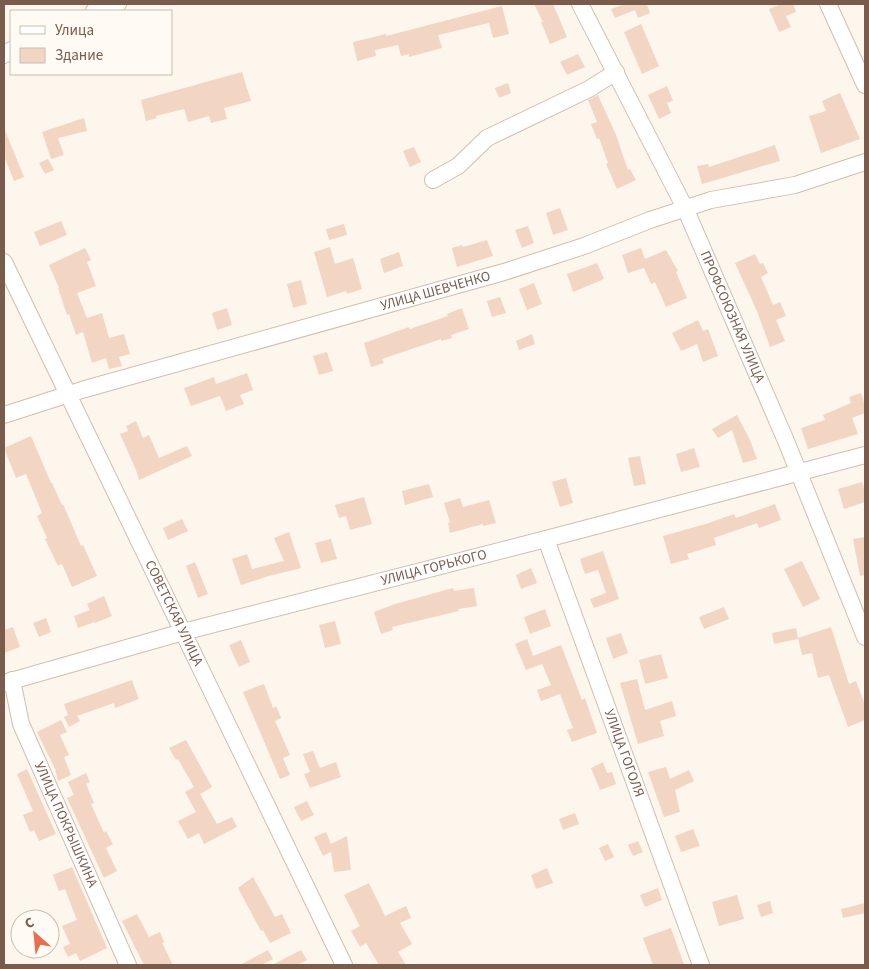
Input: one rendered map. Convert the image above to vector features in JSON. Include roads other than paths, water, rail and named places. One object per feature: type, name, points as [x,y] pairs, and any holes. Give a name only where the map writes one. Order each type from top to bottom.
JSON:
[{"type":"street","points":[[97,10],[118,4]]},
{"type":"street","name":"ПРОФСОЮЗНАЯ УЛИЦА","points":[[580,4],[685,208],[799,473],[865,637]]},
{"type":"street","points":[[828,4],[865,85]]},
{"type":"street","points":[[433,180],[458,166],[487,138],[589,89],[616,72]]},
{"type":"street","name":"УЛИЦА ШЕВЧЕНКО","points":[[4,415],[69,394],[504,272],[584,246],[650,220],[711,200],[795,185],[865,162]]},
{"type":"street","name":"СОВЕТСКАЯ УЛИЦА","points":[[4,262],[344,965]]},
{"type":"street","name":"УЛИЦА ГОРЬКОГО","points":[[8,682],[183,632],[546,540],[865,455]]},
{"type":"street","name":"УЛИЦА ГОГОЛЯ","points":[[546,540],[701,965]]},
{"type":"street","name":"УЛИЦА ПОКРЫШКИНА","points":[[8,682],[21,724],[128,965]]}]
